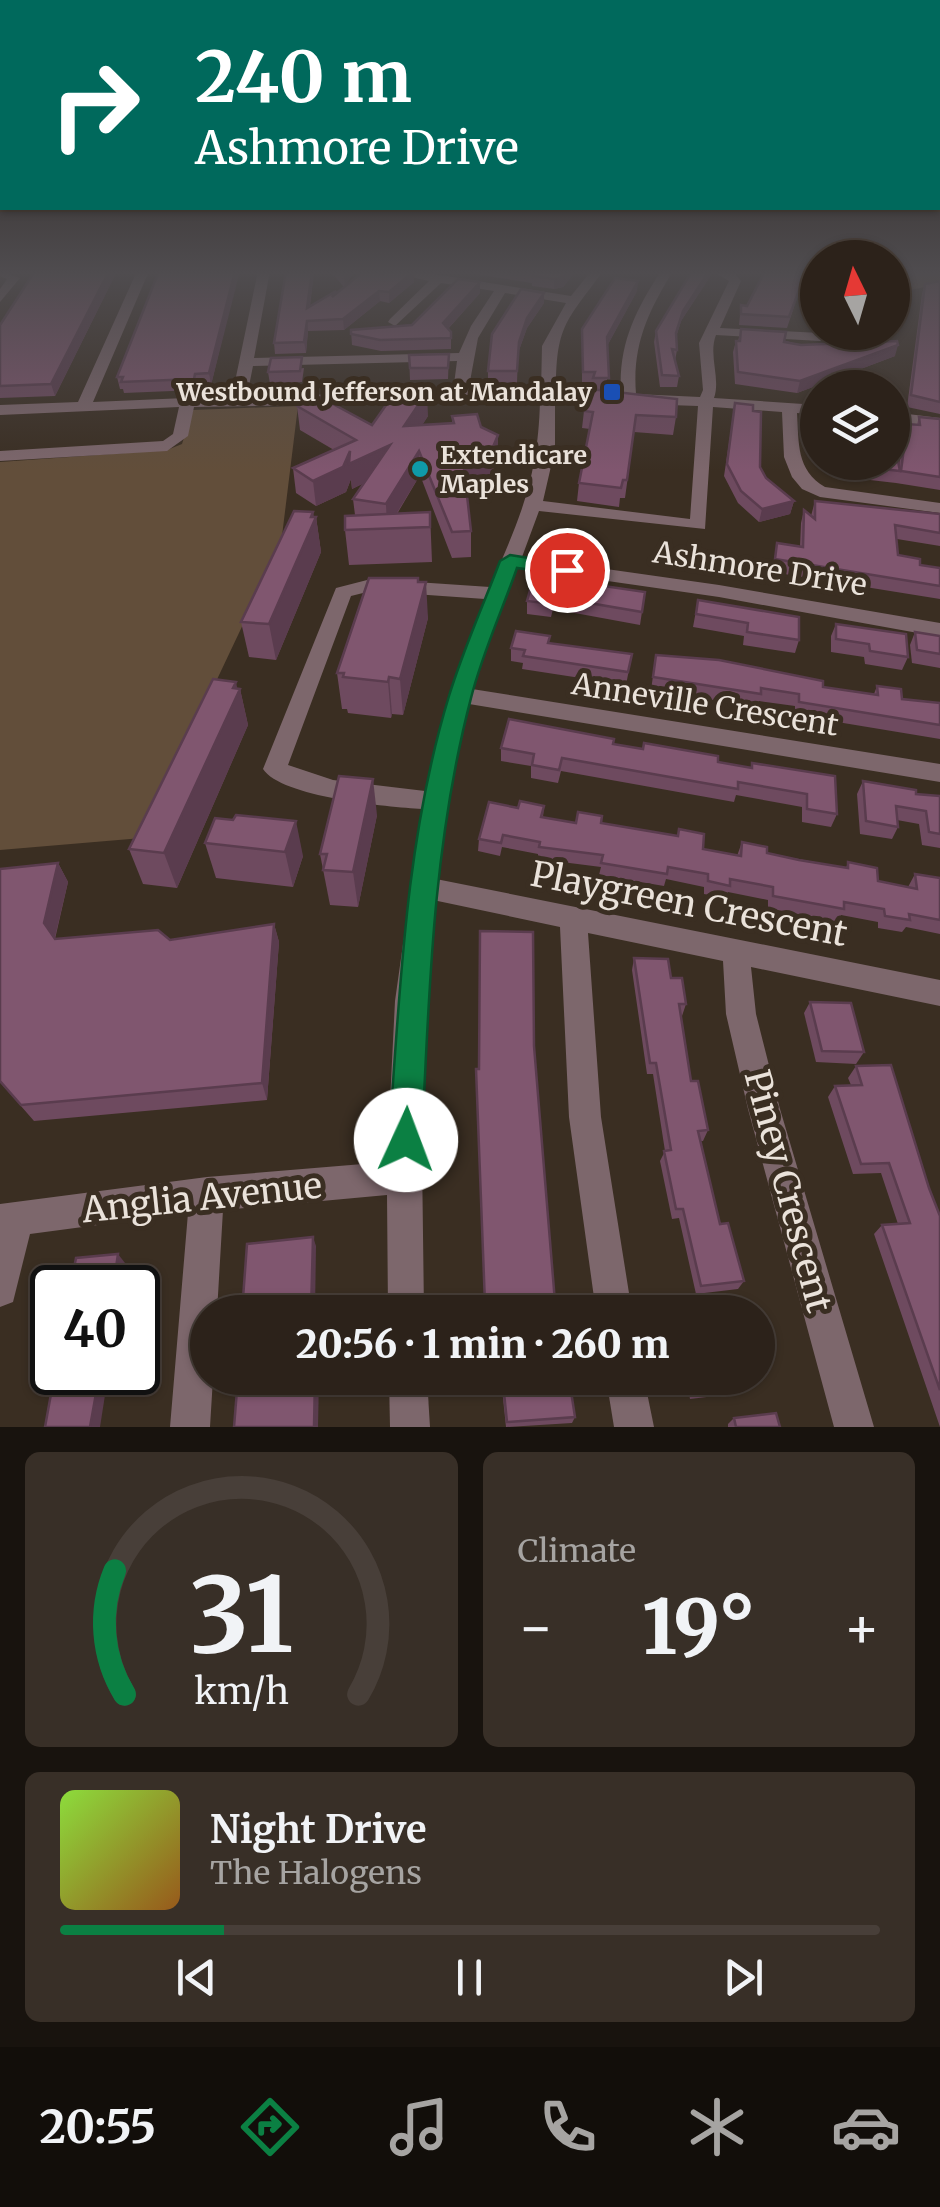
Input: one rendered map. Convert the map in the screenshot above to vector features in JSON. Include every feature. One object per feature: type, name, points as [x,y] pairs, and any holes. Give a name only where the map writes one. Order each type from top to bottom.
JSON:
[{"type":"street","points":[[84,406],[114,338]]},
{"type":"street","points":[[240,399],[251,338]]},
{"type":"street","points":[[460,394],[462,356],[471,338]]},
{"type":"street","points":[[406,1295],[410,1030],[436,801],[460,695],[533,506],[547,449],[551,338]]},
{"type":"street","points":[[629,396],[626,368],[632,338]]},
{"type":"street","points":[[533,506],[698,525],[706,400],[710,390],[704,352],[709,338]]},
{"type":"street","points":[[246,362],[462,356]]},
{"type":"street","points":[[0,410],[460,394],[629,396],[800,409]]},
{"type":"street","points":[[0,456],[167,446],[180,436],[188,402]]},
{"type":"street","points":[[789,408],[795,476],[803,484],[820,492],[940,508]]},
{"type":"street","points":[[910,420],[940,423]]},
{"type":"street","name":"Ashmore Drive","points":[[510,561],[719,591],[940,630]]},
{"type":"street","points":[[436,801],[356,795],[305,784],[275,769],[343,592],[371,584],[496,594]]},
{"type":"street","name":"Anneville Crescent","points":[[460,695],[940,773]]},
{"type":"street","name":"Playgreen Crescent","points":[[424,887],[940,993]]},
{"type":"street","points":[[574,920],[574,990],[599,1226],[611,1295]]},
{"type":"street","name":"Piney Crescent","points":[[736,952],[741,1014],[764,1109],[854,1427]]},
{"type":"street","name":"Anglia Avenue","points":[[8,1220],[207,1194],[405,1177]]},
{"type":"street","points":[[190,1427],[207,1194]]},
{"type":"street","points":[[0,1289],[8,1220]]},
{"type":"street","points":[[409,1395],[410,1427]]},
{"type":"street","points":[[628,1395],[634,1427]]},
{"type":"shaded area","points":[[298,406],[281,544],[142,838],[0,850],[0,462],[167,450],[182,444],[193,410]]},
{"type":"building","points":[[0,338],[75,338],[51,384],[0,386]]},
{"type":"building","points":[[133,338],[218,338],[209,373],[195,374],[194,379],[121,382],[123,377],[117,377]]},
{"type":"building","points":[[275,338],[305,338],[304,342],[274,343]]},
{"type":"building","points":[[368,338],[451,338],[451,338]]},
{"type":"building","points":[[492,338],[520,338],[517,371],[488,371]]},
{"type":"building","points":[[582,338],[607,338],[609,378],[593,378],[595,372],[583,372]]},
{"type":"building","points":[[657,338],[676,338],[677,350],[672,349],[679,376],[662,375]]},
{"type":"building","points":[[740,338],[785,338],[784,342],[800,345],[800,350],[884,350],[830,370],[800,370],[800,381],[738,372],[736,341]]},
{"type":"building","points":[[918,338],[940,338],[940,402],[911,395]]},
{"type":"building","points":[[449,354],[448,368],[410,368],[409,355]]},
{"type":"building","points":[[302,357],[300,371],[268,372],[271,358]]},
{"type":"building","points":[[398,388],[427,392],[404,426],[454,423],[452,416],[477,414],[481,427],[498,435],[485,466],[464,469],[471,531],[452,532],[419,451],[386,504],[353,499],[390,445],[349,464],[350,451],[343,467],[313,481],[293,468],[356,440],[297,406],[320,397],[372,425]]},
{"type":"building","points":[[590,389],[677,399],[676,417],[636,415],[627,480],[623,480],[621,488],[579,483],[593,412],[584,411]]},
{"type":"building","points":[[735,403],[753,405],[753,411],[761,412],[760,467],[766,478],[794,501],[762,509],[741,491],[727,464]]},
{"type":"building","points":[[919,417],[940,419],[940,477],[910,472],[910,424],[920,425]]},
{"type":"building","points":[[815,501],[940,514],[940,533],[895,525],[898,555],[920,559],[920,565],[940,568],[940,586],[775,559],[777,543],[803,547],[804,510],[815,519]]},
{"type":"building","points":[[294,511],[313,512],[311,517],[316,517],[269,624],[241,622]]},
{"type":"building","points":[[430,512],[430,527],[345,530],[345,516]]},
{"type":"building","points":[[369,578],[418,578],[418,582],[426,582],[400,679],[389,677],[388,682],[337,673]]},
{"type":"building","points":[[549,578],[645,592],[642,612],[554,597],[552,604],[527,601],[533,580],[548,582]]},
{"type":"building","points":[[698,600],[799,617],[799,640],[747,632],[748,623],[696,614]]},
{"type":"building","points":[[836,624],[906,634],[908,657],[870,651],[869,644],[836,639]]},
{"type":"building","points":[[516,631],[550,636],[548,643],[632,654],[628,672],[523,656],[525,650],[511,648]]},
{"type":"building","points":[[915,632],[940,636],[940,654],[917,650]]},
{"type":"building","points":[[656,655],[719,660],[823,681],[823,687],[878,695],[877,686],[901,689],[902,699],[940,703],[940,725],[799,702],[799,694],[761,688],[761,694],[653,677]]},
{"type":"building","points":[[213,679],[236,682],[233,688],[240,689],[164,853],[129,849]]},
{"type":"building","points":[[509,719],[614,739],[613,744],[643,749],[644,743],[718,756],[718,762],[752,768],[752,763],[835,776],[837,814],[807,809],[807,794],[738,782],[738,789],[562,758],[559,770],[532,765],[534,754],[501,748]]},
{"type":"building","points":[[339,776],[373,779],[353,872],[323,870],[327,854],[320,854]]},
{"type":"building","points":[[863,781],[940,796],[940,834],[929,832],[926,811],[896,806],[898,827],[866,821]]},
{"type":"building","points":[[520,801],[544,806],[541,817],[576,823],[578,812],[602,816],[601,823],[678,836],[679,829],[704,834],[703,849],[741,856],[742,842],[799,860],[848,868],[848,862],[877,868],[878,881],[917,889],[915,874],[940,878],[940,920],[909,914],[910,920],[885,916],[884,909],[844,902],[844,909],[773,896],[773,887],[730,879],[730,886],[708,881],[708,874],[668,867],[667,874],[601,863],[603,855],[539,847],[540,842],[503,835],[501,843],[479,839],[489,802],[518,808]]},
{"type":"building","points":[[236,815],[296,821],[285,852],[205,843],[215,818],[233,820]]},
{"type":"building","points":[[58,863],[44,923],[55,939],[158,930],[170,940],[274,924],[262,1083],[21,1105],[0,1081],[0,869]]},
{"type":"building","points":[[480,931],[533,932],[534,1046],[554,1295],[485,1295]]},
{"type":"building","points":[[634,958],[668,959],[671,978],[682,978],[686,1004],[679,1004],[691,1081],[698,1081],[708,1130],[698,1131],[720,1224],[728,1223],[744,1281],[701,1286],[683,1209],[676,1209],[664,1151],[671,1150],[656,1063],[650,1063]]},
{"type":"building","points":[[810,1002],[851,1003],[864,1052],[822,1051]]},
{"type":"building","points":[[891,1065],[940,1216],[940,1390],[882,1225],[910,1223],[889,1163],[861,1164],[835,1086],[862,1085],[856,1066]]},
{"type":"building","points":[[313,1237],[311,1295],[243,1295],[247,1244]]},
{"type":"building","points":[[118,1254],[116,1265],[75,1265],[76,1258]]},
{"type":"building","points":[[51,1395],[96,1395],[90,1427],[45,1427]]},
{"type":"building","points":[[237,1395],[315,1395],[314,1427],[234,1427]]},
{"type":"building","points":[[504,1395],[572,1395],[575,1417],[507,1422]]},
{"type":"building","points":[[776,1413],[780,1427],[736,1427],[734,1418]]},
{"type":"place","name":"Westbound Jefferson at Mandalay","points":[[612,392]]},
{"type":"place","name":"Extendicare Maples","points":[[420,469]]},
{"type":"route","points":[[406,1140],[418,924],[436,801],[460,695],[510,561],[567,570]]}]
